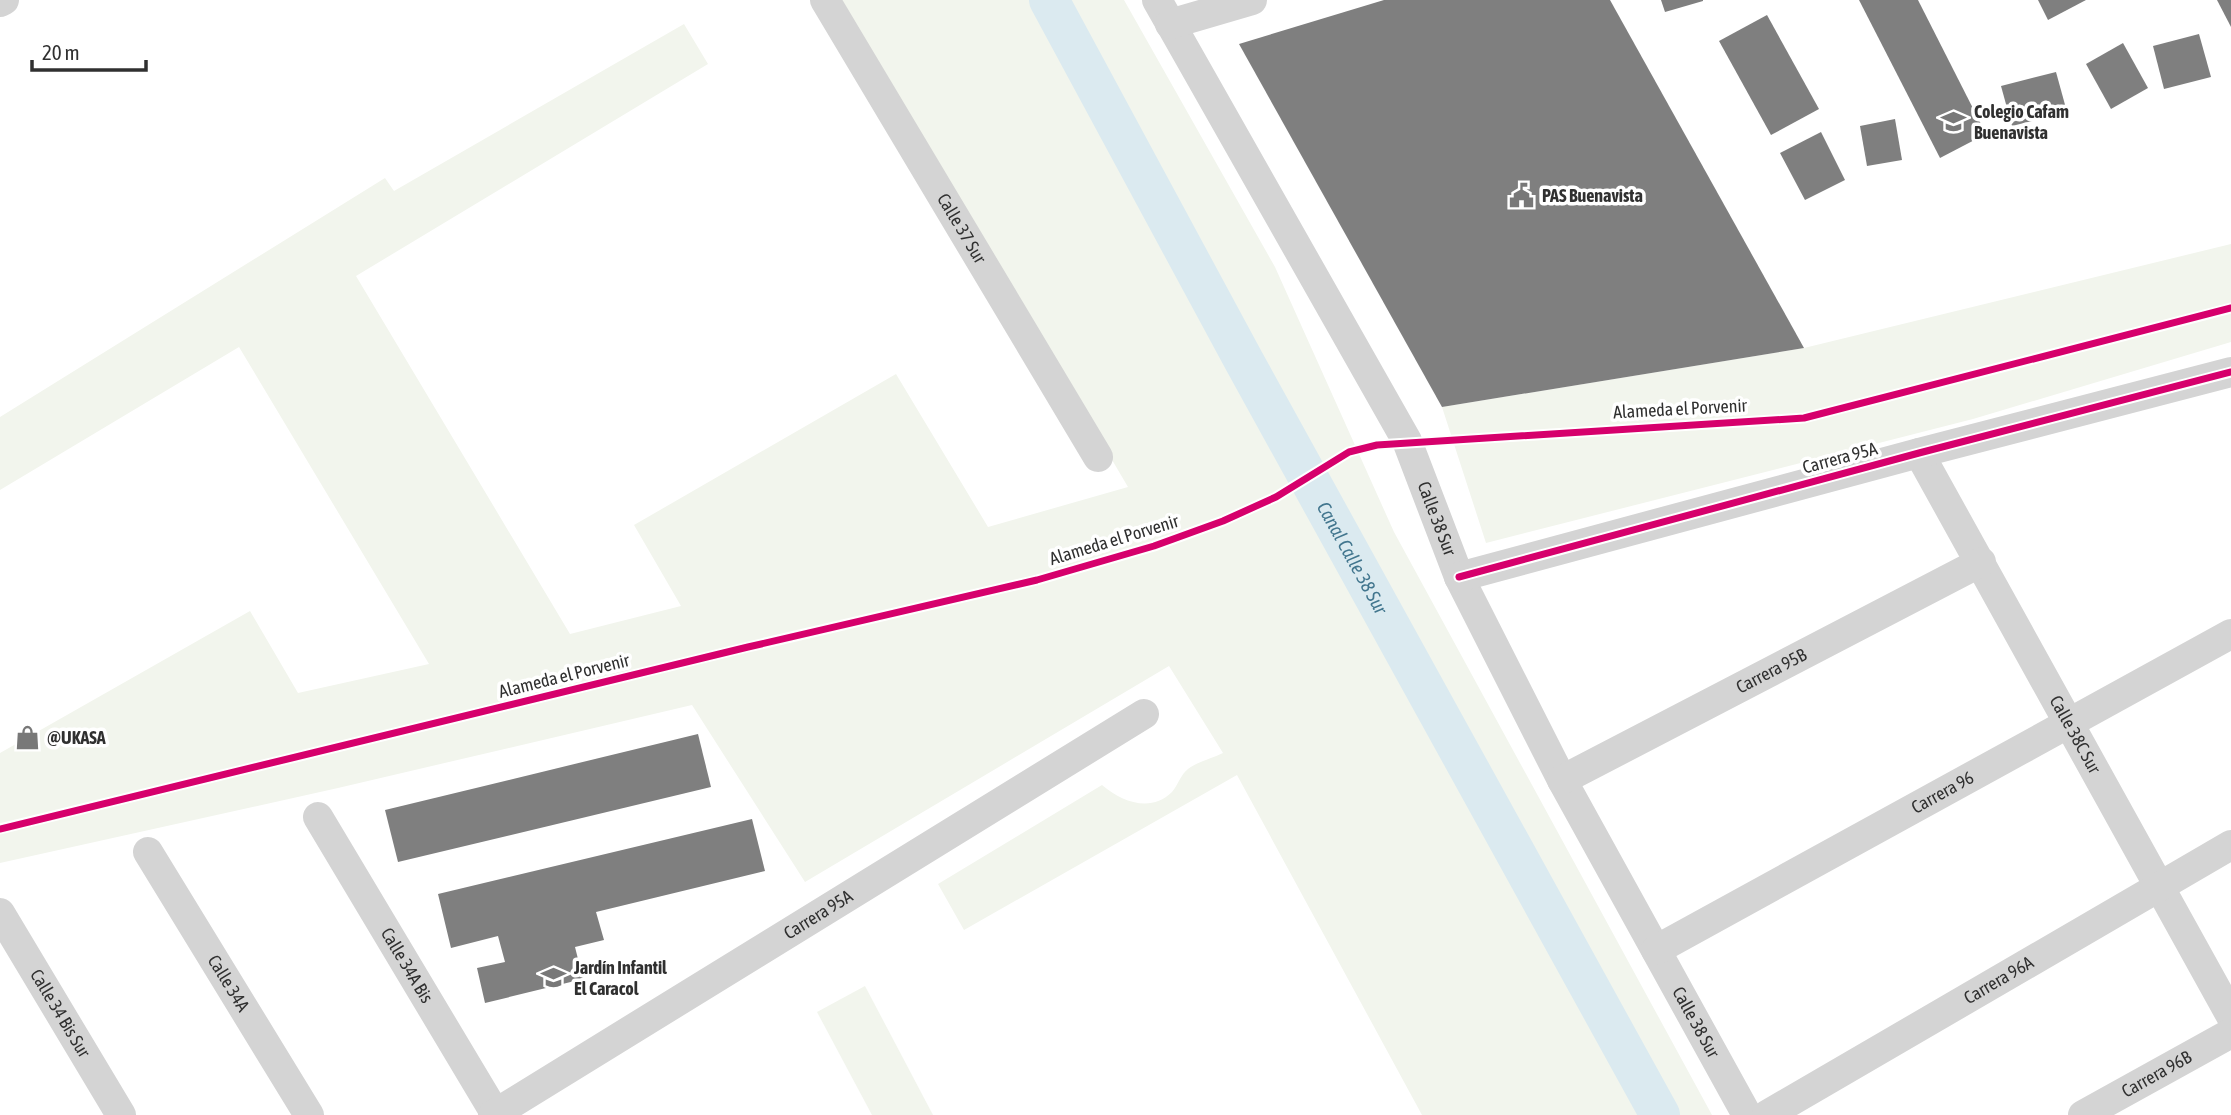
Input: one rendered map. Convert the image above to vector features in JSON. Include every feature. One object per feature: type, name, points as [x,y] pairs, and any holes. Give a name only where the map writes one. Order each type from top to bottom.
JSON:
[{"type":"street","name":"Calle 37 Sur","points":[[824,0],[1098,457]]},
{"type":"street","points":[[1164,12],[1252,0]]},
{"type":"street","name":"Calle 38 Sur","points":[[1164,12],[1407,441],[1459,577],[1562,780],[1747,1115]]},
{"type":"street","name":"Carrera 95A","points":[[1459,577],[2231,372]]},
{"type":"street","name":"Calle 38C Sur","points":[[1919,453],[2231,1016]]},
{"type":"street","name":"Carrera 95B","points":[[1562,780],[1980,562]]},
{"type":"street","name":"Carrera 96","points":[[1656,950],[2231,634]]},
{"type":"street","name":"Carrera 95A","points":[[494,1114],[1143,714]]},
{"type":"street","name":"Calle 34A Bis","points":[[318,817],[494,1114]]},
{"type":"street","name":"Carrera 96A","points":[[1767,1115],[2231,845]]},
{"type":"street","name":"Calle 34A","points":[[148,852],[309,1115]]},
{"type":"street","name":"Calle 34 Bis Sur","points":[[0,914],[121,1115]]},
{"type":"street","name":"Carrera 96B","points":[[2083,1115],[2231,1033]]},
{"type":"shaded area","points":[[841,0],[1124,0],[1275,267],[1394,532],[1712,1115],[1422,1115],[1237,775],[964,930],[938,884],[1102,785],[1127,800],[1137,803],[1155,802],[1172,792],[1188,769],[1223,753],[1169,666],[805,882],[692,705],[338,788],[0,863],[0,753],[250,611],[298,693],[429,664],[239,347],[0,490],[0,417],[385,178],[394,191],[684,24],[708,64],[356,276],[570,634],[681,606],[634,525],[896,374],[988,527],[1128,487]]},
{"type":"shaded area","points":[[2231,244],[2231,342],[1973,419],[1486,543],[1442,407],[1804,348]]},
{"type":"shaded area","points":[[865,986],[933,1115],[872,1115],[817,1012]]},
{"type":"building","name":"PAS Buenavista","points":[[1384,0],[1610,0],[1804,348],[1442,407],[1239,44]]},
{"type":"building","points":[[1661,0],[1703,0],[1703,1],[1665,12]]},
{"type":"building","points":[[1859,0],[1918,0],[1986,134],[1940,158]]},
{"type":"building","points":[[2038,0],[2086,0],[2048,20]]},
{"type":"building","points":[[2217,0],[2231,0],[2231,27]]},
{"type":"building","points":[[1767,15],[1819,109],[1771,135],[1719,41]]},
{"type":"building","points":[[2199,34],[2211,77],[2164,89],[2153,46]]},
{"type":"building","points":[[2123,43],[2148,88],[2111,109],[2086,64]]},
{"type":"building","points":[[2056,72],[2067,112],[2012,126],[2001,86]]},
{"type":"building","points":[[1895,119],[1902,160],[1867,166],[1860,126]]},
{"type":"building","points":[[1821,132],[1845,180],[1805,200],[1780,153]]},
{"type":"building","points":[[698,734],[711,787],[398,862],[385,810]]},
{"type":"building","points":[[752,819],[765,871],[596,912],[604,940],[575,947],[583,979],[485,1003],[477,968],[505,962],[498,936],[451,948],[438,894]]},
{"type":"waterway","name":"Canal Calle 38 Sur","points":[[1049,0],[1244,361],[1660,1115]]},
{"type":"cycle path","name":"Alameda el Porvenir","points":[[0,829],[748,647],[1037,580],[1154,546],[1223,521],[1276,497],[1349,452],[1377,445],[1804,418],[2231,308]]},
{"type":"cycle path","points":[[1459,577],[2231,372]]},
{"type":"place","name":"Colegio Cafam Buenavista","points":[[1954,122]]},
{"type":"place","name":"PAS Buenavista","points":[[1522,196]]},
{"type":"place","name":"@UKASA","points":[[27,738]]},
{"type":"place","name":"Jardín Infantil El Caracol","points":[[554,978]]}]
